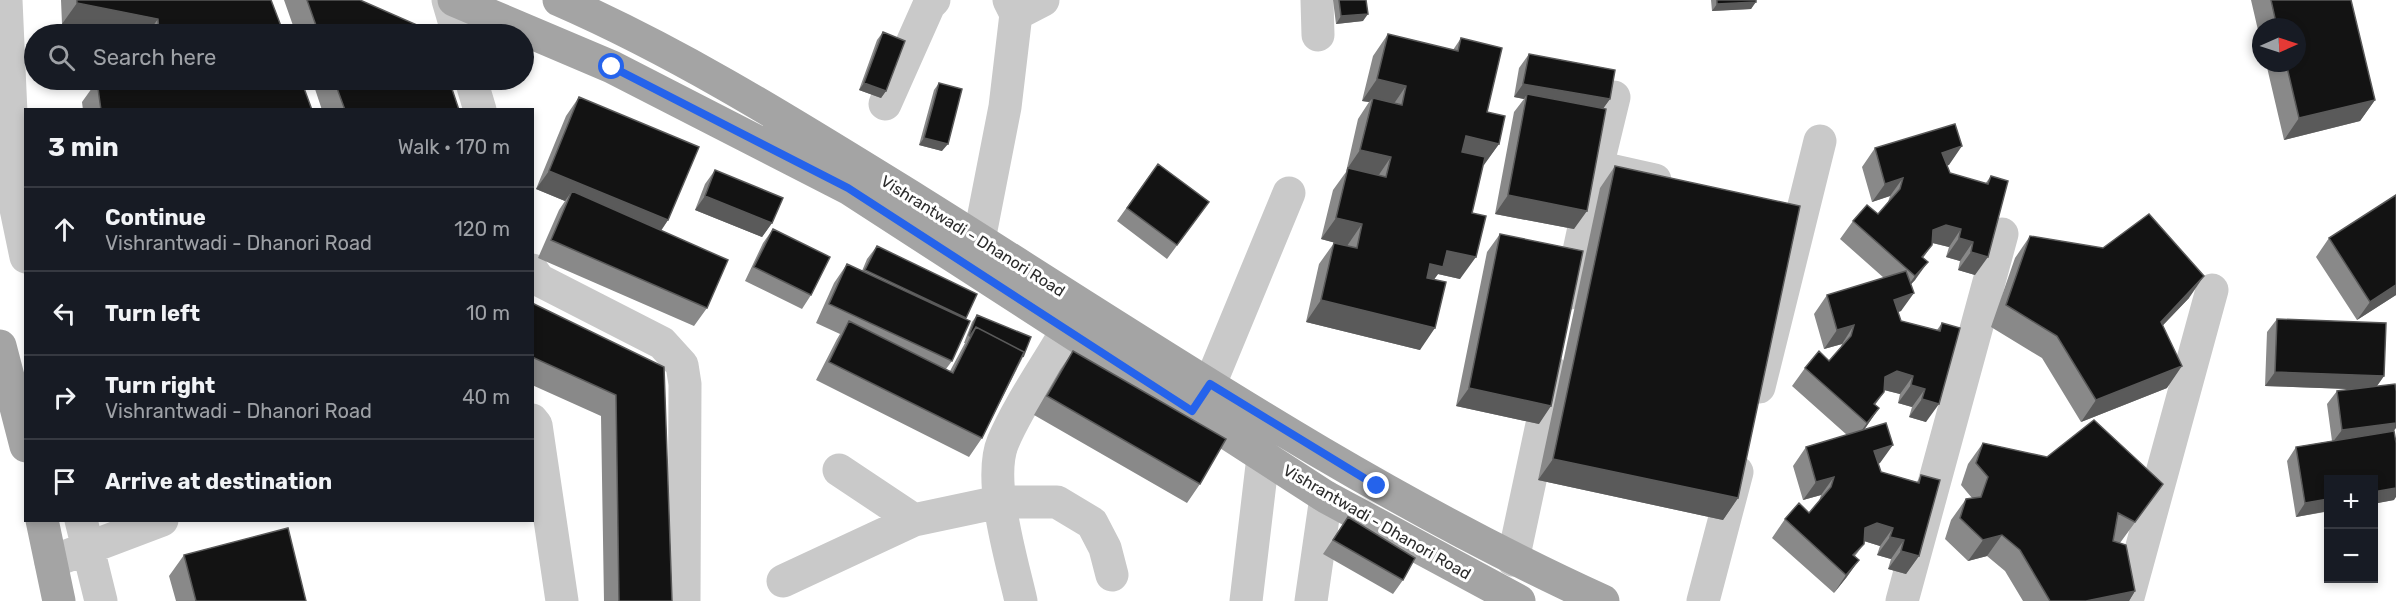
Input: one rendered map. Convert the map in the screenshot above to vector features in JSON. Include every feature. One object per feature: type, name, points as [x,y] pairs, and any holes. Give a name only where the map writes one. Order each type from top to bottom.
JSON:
[{"type":"main road","name":"Vishrantwadi - Dhanori Road","points":[[454,0],[511,24]]},
{"type":"main road","name":"Vishrantwadi - Dhanori Road","points":[[559,0],[742,92],[1377,486],[1513,560],[1603,601]]},
{"type":"main road","name":"Vishrantwadi - Dhanori Road","points":[[534,34],[612,67],[848,188],[1326,497],[1519,601]]},
{"type":"main road","points":[[0,346],[24,438]]},
{"type":"main road","points":[[42,522],[59,601]]},
{"type":"street","points":[[6,0],[15,204],[24,247]]},
{"type":"street","points":[[448,0],[455,24]]},
{"type":"street","points":[[885,104],[929,6],[934,0]]},
{"type":"street","points":[[1317,0],[1318,34]]},
{"type":"street","points":[[979,240],[1023,5]]},
{"type":"street","points":[[474,90],[479,108]]},
{"type":"street","points":[[1513,560],[1614,97]]},
{"type":"street","points":[[1703,601],[1820,141]]},
{"type":"street","points":[[1597,167],[1688,188]]},
{"type":"street","points":[[1192,411],[1210,384],[1289,193]]},
{"type":"street","points":[[1768,206],[1803,214]]},
{"type":"street","points":[[1902,601],[2001,234]]},
{"type":"street","points":[[534,273],[539,280],[662,344],[682,365],[685,384],[684,601]]},
{"type":"street","points":[[2127,601],[2212,290]]},
{"type":"street","points":[[1021,601],[999,502],[998,471],[1002,444],[1067,330]]},
{"type":"street","points":[[534,422],[562,601]]},
{"type":"street","points":[[1246,601],[1263,457]]},
{"type":"street","points":[[839,470],[914,520]]},
{"type":"street","points":[[1311,601],[1326,497]]},
{"type":"street","points":[[783,581],[914,520],[999,502],[1057,502],[1092,523],[1105,548],[1112,575]]},
{"type":"street","points":[[51,562],[84,534],[151,522]]},
{"type":"street","points":[[84,534],[101,601]]},
{"type":"building","points":[[77,0],[271,0],[280,24],[158,24],[158,19],[77,3]]},
{"type":"building","points":[[307,0],[360,0],[415,24],[315,24]]},
{"type":"building","points":[[1339,0],[1366,0],[1368,14],[1341,16]]},
{"type":"building","points":[[1717,0],[1756,0],[1756,2],[1717,4]]},
{"type":"building","points":[[2271,0],[2351,0],[2375,100],[2299,118],[2288,72],[2306,72],[2306,18],[2275,18]]},
{"type":"building","points":[[883,32],[905,41],[886,91],[864,83]]},
{"type":"building","points":[[1388,34],[1458,51],[1461,38],[1502,48],[1487,112],[1505,116],[1499,144],[1466,136],[1462,152],[1485,157],[1472,213],[1486,216],[1476,257],[1447,251],[1443,267],[1430,264],[1427,278],[1446,282],[1435,328],[1321,300],[1334,243],[1357,248],[1362,224],[1336,218],[1348,168],[1386,177],[1391,157],[1360,150],[1373,98],[1402,105],[1406,86],[1377,79]]},
{"type":"building","points":[[1529,54],[1615,70],[1610,99],[1523,84]]},
{"type":"building","points":[[939,83],[962,89],[948,144],[924,138]]},
{"type":"building","points":[[98,90],[305,90],[311,108],[101,108]]},
{"type":"building","points":[[338,90],[452,90],[458,108],[344,108]]},
{"type":"building","points":[[1527,94],[1606,109],[1587,211],[1508,195]]},
{"type":"building","points":[[579,97],[699,147],[668,220],[549,171]]},
{"type":"building","points":[[1955,124],[1962,146],[1942,153],[1950,173],[1988,184],[1991,176],[2008,181],[1988,257],[1971,252],[1973,242],[1959,238],[1961,229],[1946,225],[1933,230],[1932,245],[1922,257],[1928,262],[1915,276],[1853,221],[1867,205],[1878,214],[1900,189],[1903,178],[1885,184],[1875,148]]},
{"type":"building","points":[[1158,164],[1209,202],[1177,245],[1127,208]]},
{"type":"building","points":[[1615,166],[1800,206],[1738,498],[1553,459]]},
{"type":"building","points":[[715,170],[783,198],[772,223],[705,196]]},
{"type":"building","points":[[572,191],[728,260],[707,308],[551,240]]},
{"type":"building","points":[[2396,195],[2396,285],[2370,302],[2329,238]]},
{"type":"building","points":[[2149,214],[2204,276],[2161,322],[2182,366],[2096,400],[2057,336],[2006,305],[2030,236],[2103,248]]},
{"type":"building","points":[[773,229],[830,257],[811,295],[754,267]]},
{"type":"building","points":[[1500,234],[1583,251],[1551,406],[1469,388]]},
{"type":"building","points":[[877,246],[977,294],[966,318],[865,270]]},
{"type":"building","points":[[847,264],[970,321],[952,361],[829,304]]},
{"type":"building","points":[[1906,271],[1914,293],[1894,300],[1901,321],[1940,331],[1942,323],[1960,328],[1939,404],[1922,399],[1925,389],[1911,385],[1913,376],[1897,371],[1885,377],[1884,392],[1874,404],[1879,408],[1867,423],[1805,368],[1819,351],[1829,361],[1851,336],[1854,325],[1837,330],[1827,295]]},
{"type":"building","points":[[534,304],[664,367],[672,601],[619,601],[616,395],[534,358]]},
{"type":"building","points":[[977,315],[1031,337],[1023,357],[1024,352],[976,327],[970,336]]},
{"type":"building","points":[[2277,319],[2386,323],[2384,376],[2275,372]]},
{"type":"building","points":[[849,321],[953,373],[976,327],[1024,352],[982,438],[829,362]]},
{"type":"building","points":[[1073,351],[1226,439],[1200,484],[1047,396]]},
{"type":"building","points":[[2395,384],[2396,423],[2342,430],[2337,391]]},
{"type":"building","points":[[2094,420],[2163,484],[2135,522],[2118,513],[2113,541],[2126,545],[2135,591],[2086,601],[2050,601],[2020,550],[2002,535],[1983,540],[1960,518],[1966,499],[1981,497],[1988,477],[1976,463],[1983,443],[2047,457]]},
{"type":"building","points":[[1886,423],[1893,445],[1874,451],[1881,472],[1919,483],[1921,475],[1940,480],[1919,556],[1901,551],[1904,540],[1890,537],[1893,528],[1877,523],[1865,528],[1864,544],[1853,555],[1859,560],[1846,575],[1785,519],[1799,503],[1809,513],[1831,487],[1834,477],[1816,482],[1806,447]]},
{"type":"building","points":[[2394,431],[2396,488],[2378,491],[2378,475],[2324,475],[2324,500],[2305,503],[2296,447]]},
{"type":"building","points":[[1348,517],[1415,558],[1403,580],[1333,540]]},
{"type":"building","points":[[288,528],[306,601],[196,601],[184,555]]},
{"type":"route","points":[[612,67],[848,188],[1192,411],[1210,384],[1377,486]]}]
